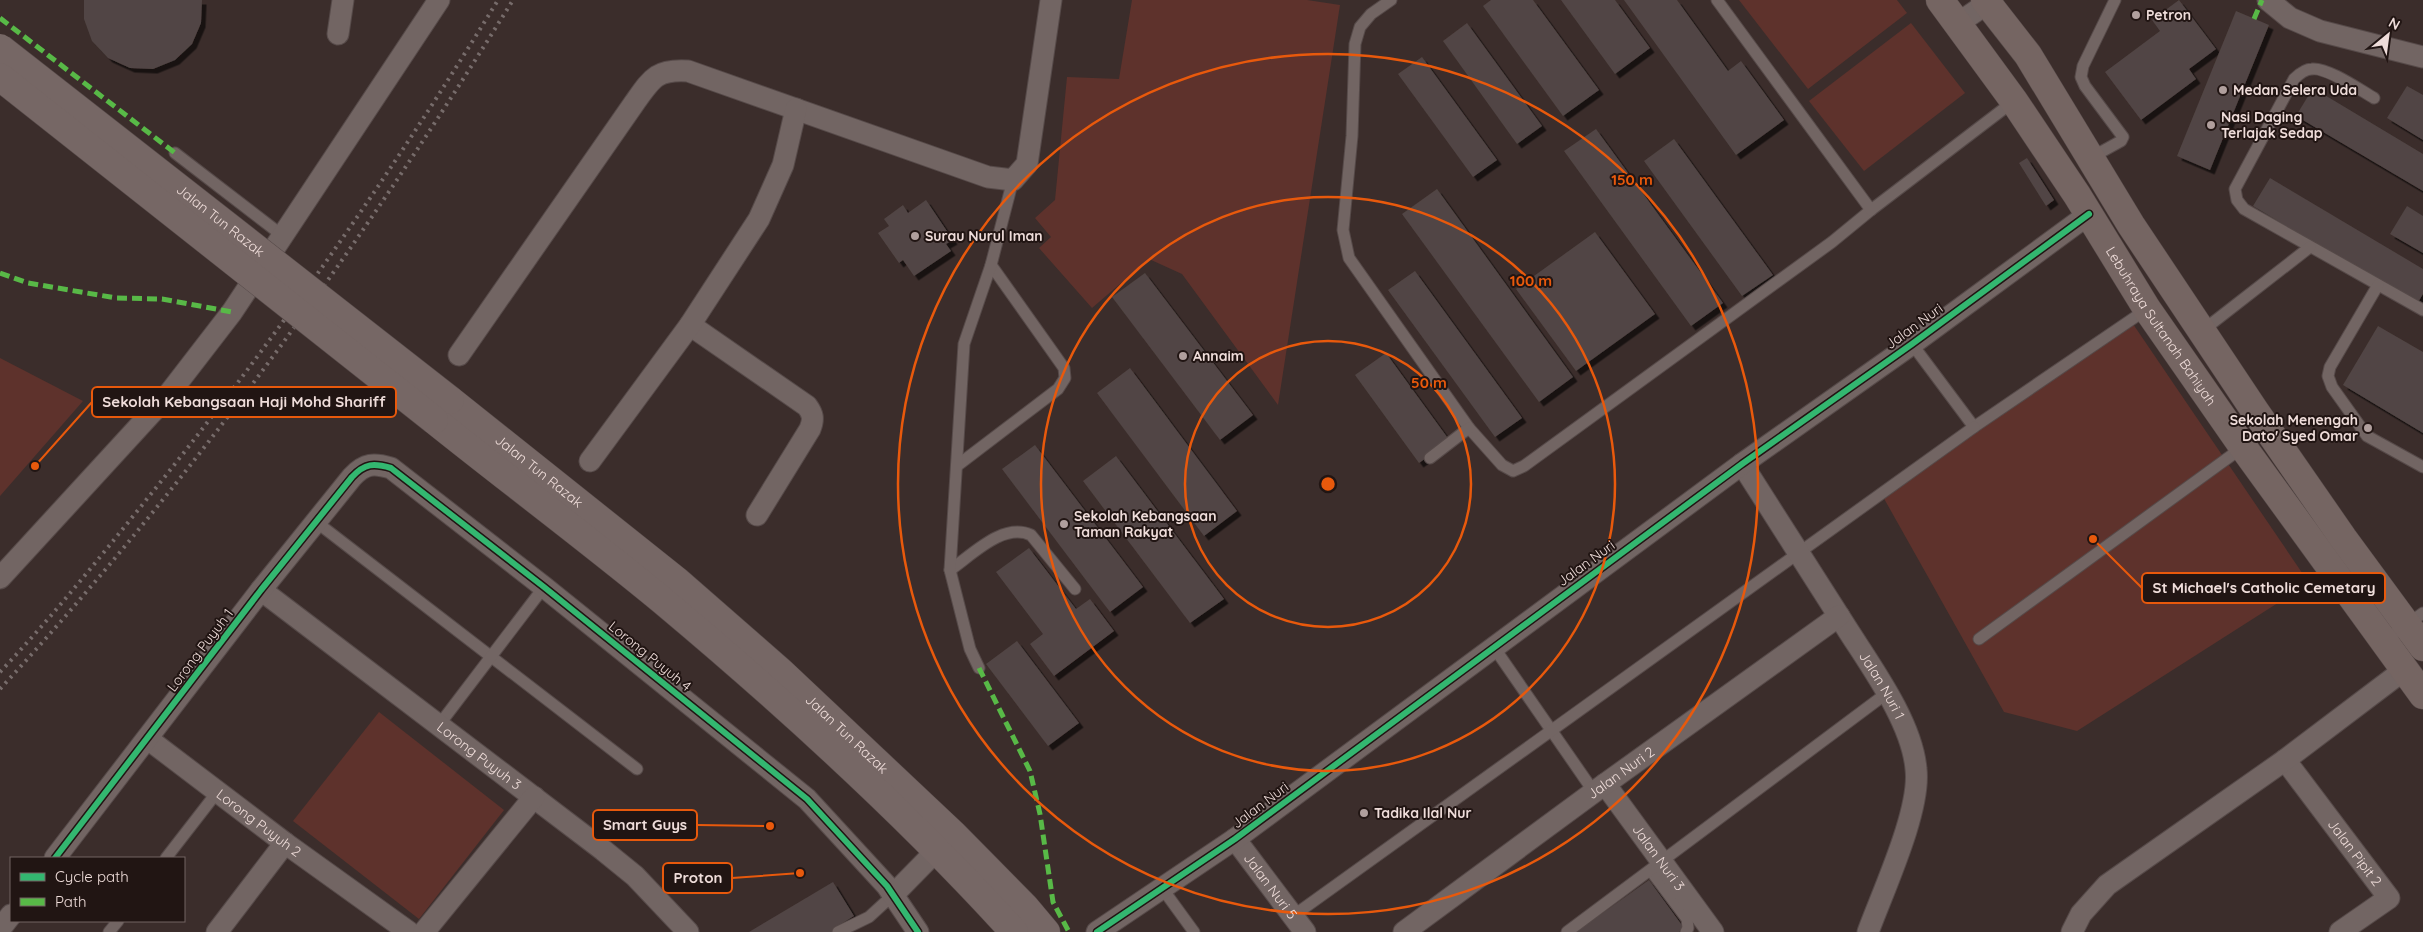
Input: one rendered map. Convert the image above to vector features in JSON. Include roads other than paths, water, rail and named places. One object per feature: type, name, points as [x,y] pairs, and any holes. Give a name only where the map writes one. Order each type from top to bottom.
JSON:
[{"type":"main road","name":"Lebuhraya Sultanah Bahiyah","points":[[1940,0],[2014,101],[2089,214],[2147,308],[2243,447],[2423,696]]},
{"type":"main road","points":[[1988,1],[2028,55],[2132,225],[2343,538],[2418,628]]},
{"type":"main road","name":"Jalan Tun Razak","points":[[0,48],[442,410],[765,689],[937,850],[1014,932]]},
{"type":"main road","name":"Jalan Tun Razak","points":[[0,78],[442,410],[677,580],[781,672],[954,835],[1025,907],[1046,932]]},
{"type":"street","points":[[338,34],[343,0]]},
{"type":"street","points":[[0,578],[168,395],[232,312],[439,0]]},
{"type":"street","points":[[459,355],[635,102],[657,76],[669,70],[688,71],[988,177],[1013,180],[1027,164],[1051,0]]},
{"type":"street","points":[[2268,0],[2290,18],[2320,31],[2423,57]]},
{"type":"street","points":[[1957,24],[1988,1]]},
{"type":"street","points":[[590,461],[690,325],[759,219],[783,165],[796,108]]},
{"type":"street","name":"Jalan Nuri","points":[[1097,932],[1235,839],[1493,646],[2089,214]]},
{"type":"street","points":[[690,325],[806,406],[812,413],[813,421],[810,429],[757,515]]},
{"type":"street","name":"Lorong Puyuh 1","points":[[56,857],[315,521],[360,468],[370,464]]},
{"type":"street","name":"Lorong Puyuh 4","points":[[370,464],[391,468],[808,799],[893,895],[918,932]]},
{"type":"street","name":"Jalan Nuri 1","points":[[1742,464],[1887,693],[1911,744],[1917,769],[1916,792],[1910,816],[1868,932]]},
{"type":"street","name":"Lorong Puyuh 3","points":[[261,590],[635,876],[688,932]]},
{"type":"street","name":"Jalan Nuri 2","points":[[1404,932],[1599,788],[1838,616]]},
{"type":"street","points":[[2072,932],[2081,914],[2107,885],[2285,760],[2404,670]]},
{"type":"street","name":"Lorong Puyuh 2","points":[[148,739],[285,843],[409,932]]},
{"type":"street","name":"Jalan Pipit 2","points":[[2285,760],[2389,898],[2340,932]]},
{"type":"street","name":"Jalan Nuri 3","points":[[1599,788],[1657,866],[1712,932]]},
{"type":"street","points":[[424,932],[534,797]]},
{"type":"street","name":"Jalan Nuri 5","points":[[1235,839],[1299,924]]},
{"type":"street","points":[[217,932],[285,843]]},
{"type":"street","points":[[893,895],[937,850]]},
{"type":"street","points":[[0,929],[10,916]]},
{"type":"lane","points":[[1391,0],[1371,14],[1360,26],[1355,44],[1352,136],[1343,230],[1345,248],[1349,258],[1469,428],[1502,465],[1512,471],[1524,466],[1832,242],[2014,101]]},
{"type":"lane","points":[[1717,0],[1871,210]]},
{"type":"lane","points":[[2092,158],[2121,141],[2123,136],[2085,86],[2081,77],[2083,66],[2115,0]]},
{"type":"lane","points":[[2374,98],[2322,70],[2311,69],[2302,72],[2294,78],[2235,189],[2237,200],[2244,209],[2423,310]]},
{"type":"lane","points":[[175,153],[283,236]]},
{"type":"lane","points":[[979,668],[970,649],[963,626],[950,570],[964,344],[991,265],[1013,180]]},
{"type":"lane","points":[[2202,331],[2310,247]]},
{"type":"lane","points":[[958,465],[1058,389],[1065,378],[1064,368],[991,265]]},
{"type":"lane","points":[[2378,285],[2330,367],[2328,376],[2332,387],[2367,436],[2423,467]]},
{"type":"lane","points":[[1299,924],[1551,731],[1974,427],[2147,308]]},
{"type":"lane","points":[[1912,344],[1974,427]]},
{"type":"lane","points":[[1430,458],[1469,428]]},
{"type":"lane","points":[[1979,638],[2243,447]]},
{"type":"lane","points":[[315,521],[636,769]]},
{"type":"lane","points":[[950,570],[1001,535],[1021,530],[1031,535],[1075,589]]},
{"type":"lane","points":[[438,725],[544,588]]},
{"type":"lane","points":[[2383,642],[2418,628]]},
{"type":"lane","points":[[1493,646],[1551,731],[1599,788]]},
{"type":"lane","points":[[1567,932],[1887,693]]},
{"type":"lane","points":[[167,857],[218,791]]},
{"type":"lane","points":[[1657,866],[1687,919],[1688,928],[1686,932]]},
{"type":"lane","points":[[1162,888],[1194,932]]},
{"type":"lane","points":[[838,932],[869,917],[893,895]]},
{"type":"lane","points":[[109,932],[117,922]]},
{"type":"railway","points":[[0,672],[98,559],[247,371],[377,188],[498,0]]},
{"type":"railway","points":[[0,689],[72,609],[141,527],[273,357],[396,181],[456,91],[513,0]]},
{"type":"place","name":"Petron","points":[[2136,15]]},
{"type":"place","name":"Medan Selera Uda","points":[[2223,90]]},
{"type":"place","name":"Nasi Daging Terlajak Sedap","points":[[2211,125]]},
{"type":"place","name":"Surau Nurul Iman","points":[[915,236]]},
{"type":"place","name":"Annaim","points":[[1183,356]]},
{"type":"place","name":"Sekolah Menengah Dato' Syed Omar","points":[[2368,428]]},
{"type":"place","name":"Sekolah Kebangsaan Haji Mohd Shariff","points":[[35,466]]},
{"type":"place","name":"Sekolah Kebangsaan Taman Rakyat","points":[[1064,524]]},
{"type":"place","name":"St Michael's Catholic Cemetary","points":[[2093,539]]},
{"type":"place","name":"Tadika Ilal Nur","points":[[1364,813]]},
{"type":"place","name":"Smart Guys","points":[[770,826]]},
{"type":"place","name":"Proton","points":[[800,873]]}]
